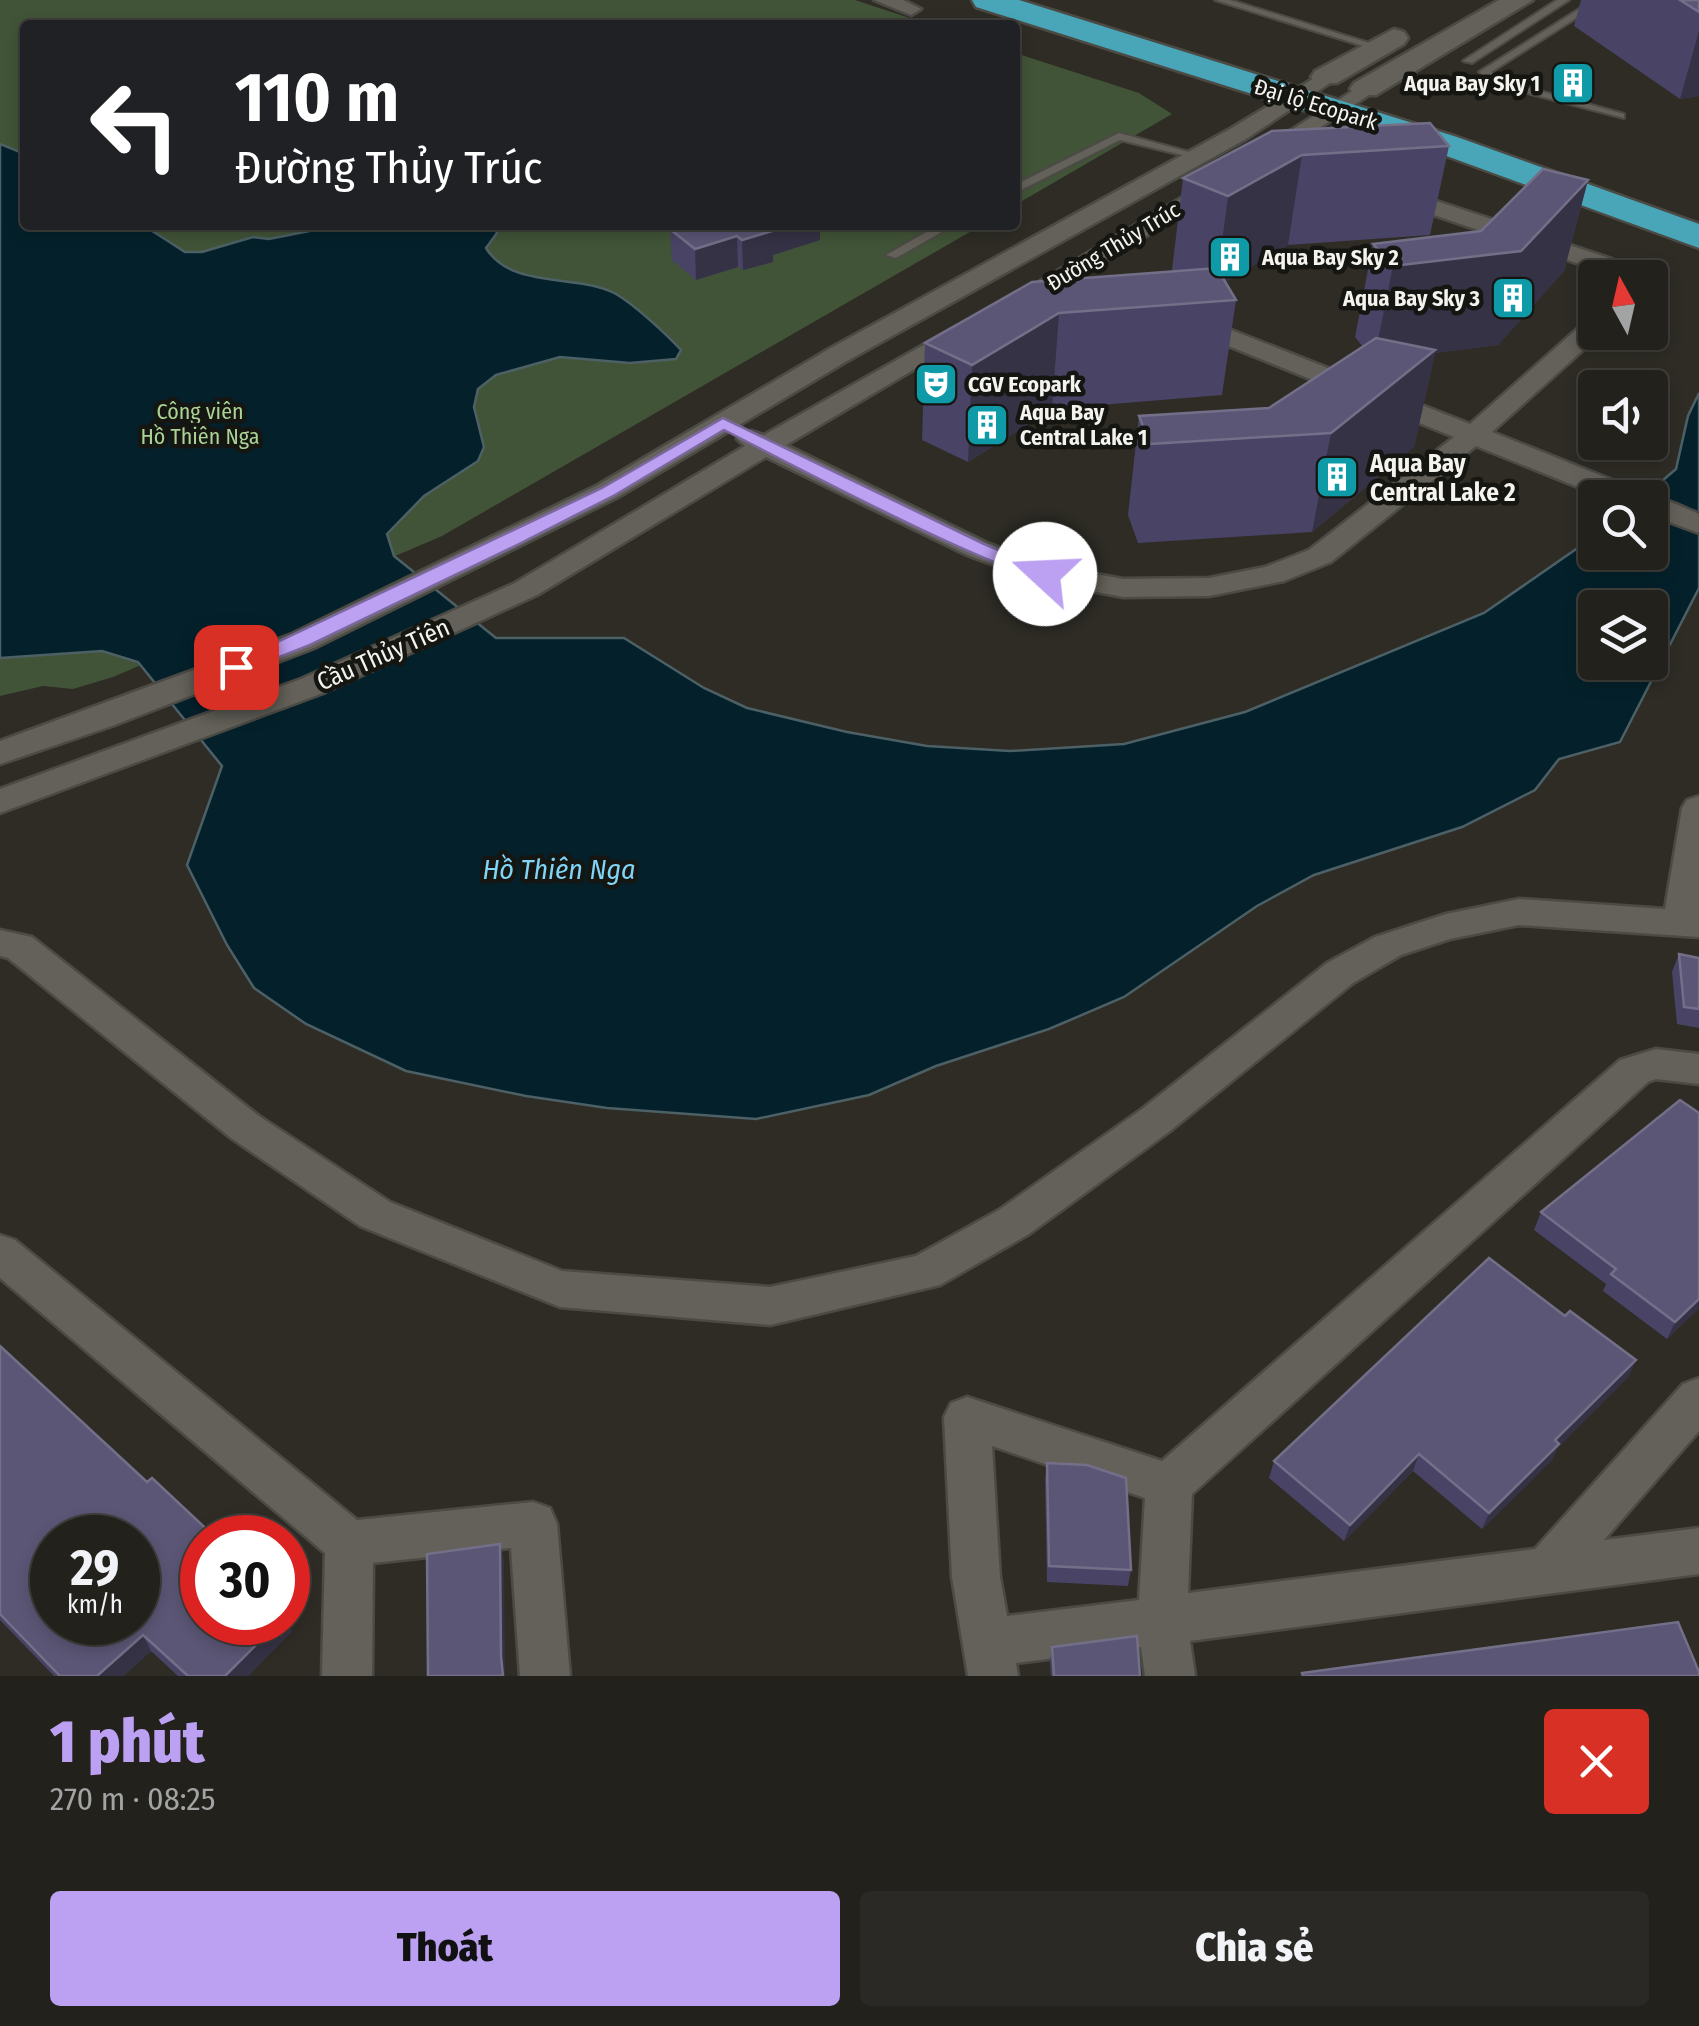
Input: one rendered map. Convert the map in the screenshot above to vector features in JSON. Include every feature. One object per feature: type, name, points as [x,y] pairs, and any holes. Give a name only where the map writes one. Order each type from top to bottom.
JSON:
[{"type":"highway","name":"Đại lộ Ecopark","points":[[987,0],[1293,98],[1364,89],[1612,170]]},
{"type":"highway","name":"Đại lộ Ecopark","points":[[1079,0],[1699,237]]},
{"type":"main road","points":[[1364,89],[1519,0]]},
{"type":"main road","points":[[1330,93],[1378,47],[1426,19]]},
{"type":"street","points":[[884,0],[911,10]]},
{"type":"street","name":"Đường Thủy Trúc","points":[[526,588],[764,446],[1069,274],[1268,152],[1330,93]]},
{"type":"street","name":"Đường Thủy Trúc","points":[[477,558],[608,492],[838,354],[1198,156],[1293,98]]},
{"type":"street","points":[[1268,152],[1306,164]]},
{"type":"street","points":[[1380,189],[1590,260]]},
{"type":"street","points":[[1020,255],[1105,288]]},
{"type":"street","points":[[1158,309],[1588,480]]},
{"type":"street","points":[[723,423],[977,548],[1045,574],[1123,588],[1209,587],[1273,575],[1320,556],[1474,434],[1578,341]]},
{"type":"street","points":[[1668,512],[1699,524]]},
{"type":"street","name":"Cầu Thủy Tiên","points":[[0,753],[303,641],[477,558]]},
{"type":"street","name":"Cầu Thủy Tiên","points":[[0,802],[312,686],[526,588]]},
{"type":"street","points":[[0,943],[19,946],[245,1127],[375,1214],[560,1289],[770,1306],[925,1272],[1014,1222],[1156,1120],[1340,973],[1388,946],[1446,927],[1519,912],[1690,922],[1699,808]]},
{"type":"street","points":[[1170,1676],[1162,1622],[1168,1485],[1634,1070],[1656,1064],[1699,1070]]},
{"type":"street","points":[[0,1253],[349,1543],[533,1524],[545,1676]]},
{"type":"street","points":[[1546,1572],[1699,1398]]},
{"type":"street","points":[[1168,1485],[967,1417],[976,1576],[990,1660],[1162,1622],[1699,1551]]},
{"type":"street","points":[[347,1676],[349,1543]]},
{"type":"lane","points":[[1220,0],[1378,47]]},
{"type":"lane","points":[[1468,62],[1560,0],[1587,8]]},
{"type":"lane","points":[[1600,0],[1484,72],[1500,83],[1620,116]]},
{"type":"lane","points":[[1020,187],[1118,136],[1198,156]]},
{"type":"lane","points":[[892,255],[939,230]]},
{"type":"green space","name":"Công viên Hồ Thiên Nga","points":[[0,0],[855,0],[916,20],[20,20],[20,230],[973,230],[442,536],[113,677],[73,689],[43,686],[0,696]]},
{"type":"green space","points":[[1020,55],[1139,93],[1172,114],[1020,202]]},
{"type":"water","name":"Hồ Thiên Nga","points":[[0,144],[20,152],[20,230],[151,230],[185,252],[202,252],[253,237],[269,239],[315,230],[496,230],[486,248],[512,270],[600,288],[624,299],[681,350],[676,359],[630,363],[560,357],[496,375],[478,389],[474,407],[484,447],[478,461],[424,496],[387,534],[394,556],[496,638],[624,638],[704,688],[747,708],[927,746],[1010,751],[1124,744],[1245,712],[1484,613],[1578,548],[1578,570],[1668,570],[1668,480],[1663,480],[1676,469],[1688,416],[1699,393],[1699,588],[1668,648],[1668,590],[1578,590],[1578,680],[1652,680],[1620,742],[1559,759],[1535,790],[1462,827],[1314,875],[1257,906],[1124,997],[1049,1029],[936,1066],[869,1095],[756,1119],[607,1108],[406,1071],[306,1024],[254,988],[227,945],[187,865],[222,766],[138,662],[102,651],[0,658]]},
{"type":"building","points":[[1680,0],[1699,0],[1699,12]]},
{"type":"building","points":[[1430,123],[1449,146],[1302,155],[1228,196],[1183,178],[1272,131]]},
{"type":"building","points":[[1543,169],[1588,180],[1521,251],[1393,266],[1373,244],[1481,231]]},
{"type":"building","points":[[671,230],[772,231],[742,240],[737,236],[695,249]]},
{"type":"building","points":[[1217,268],[1236,300],[1059,313],[972,365],[925,343],[1032,282]]},
{"type":"building","points":[[1376,338],[1435,350],[1331,433],[1150,444],[1139,416],[1269,408]]},
{"type":"building","points":[[1679,954],[1699,958],[1699,1009],[1684,1007]]},
{"type":"building","points":[[1680,1100],[1699,1113],[1699,1299],[1675,1322],[1611,1274],[1616,1269],[1541,1212]]},
{"type":"building","points":[[1489,1258],[1565,1316],[1570,1311],[1636,1360],[1489,1513],[1419,1454],[1350,1525],[1274,1461]]},
{"type":"building","points":[[0,1346],[147,1482],[152,1478],[191,1515],[180,1515],[180,1645],[256,1645],[225,1676],[188,1676],[154,1645],[160,1645],[160,1515],[30,1515],[30,1645],[0,1614]]},
{"type":"building","points":[[1047,1463],[1087,1465],[1126,1478],[1131,1570],[1049,1566]]},
{"type":"building","points":[[500,1544],[503,1676],[428,1676],[427,1554]]},
{"type":"building","points":[[1678,1622],[1699,1676],[1302,1673]]},
{"type":"building","points":[[1137,1636],[1140,1676],[1054,1676],[1052,1647]]},
{"type":"building","points":[[30,1645],[132,1645],[97,1676],[60,1676]]},
{"type":"place","name":"Aqua Bay Sky 1","points":[[1573,83]]},
{"type":"place","name":"Aqua Bay Sky 2","points":[[1230,257]]},
{"type":"place","name":"Aqua Bay Sky 3","points":[[1513,298]]},
{"type":"place","name":"CGV Ecopark","points":[[936,384]]},
{"type":"place","name":"Aqua Bay Central Lake 1","points":[[987,425]]},
{"type":"place","name":"Aqua Bay Central Lake 2","points":[[1337,477]]},
{"type":"route","points":[[236,667],[303,641],[608,492],[723,423],[977,548],[1045,574]]}]
